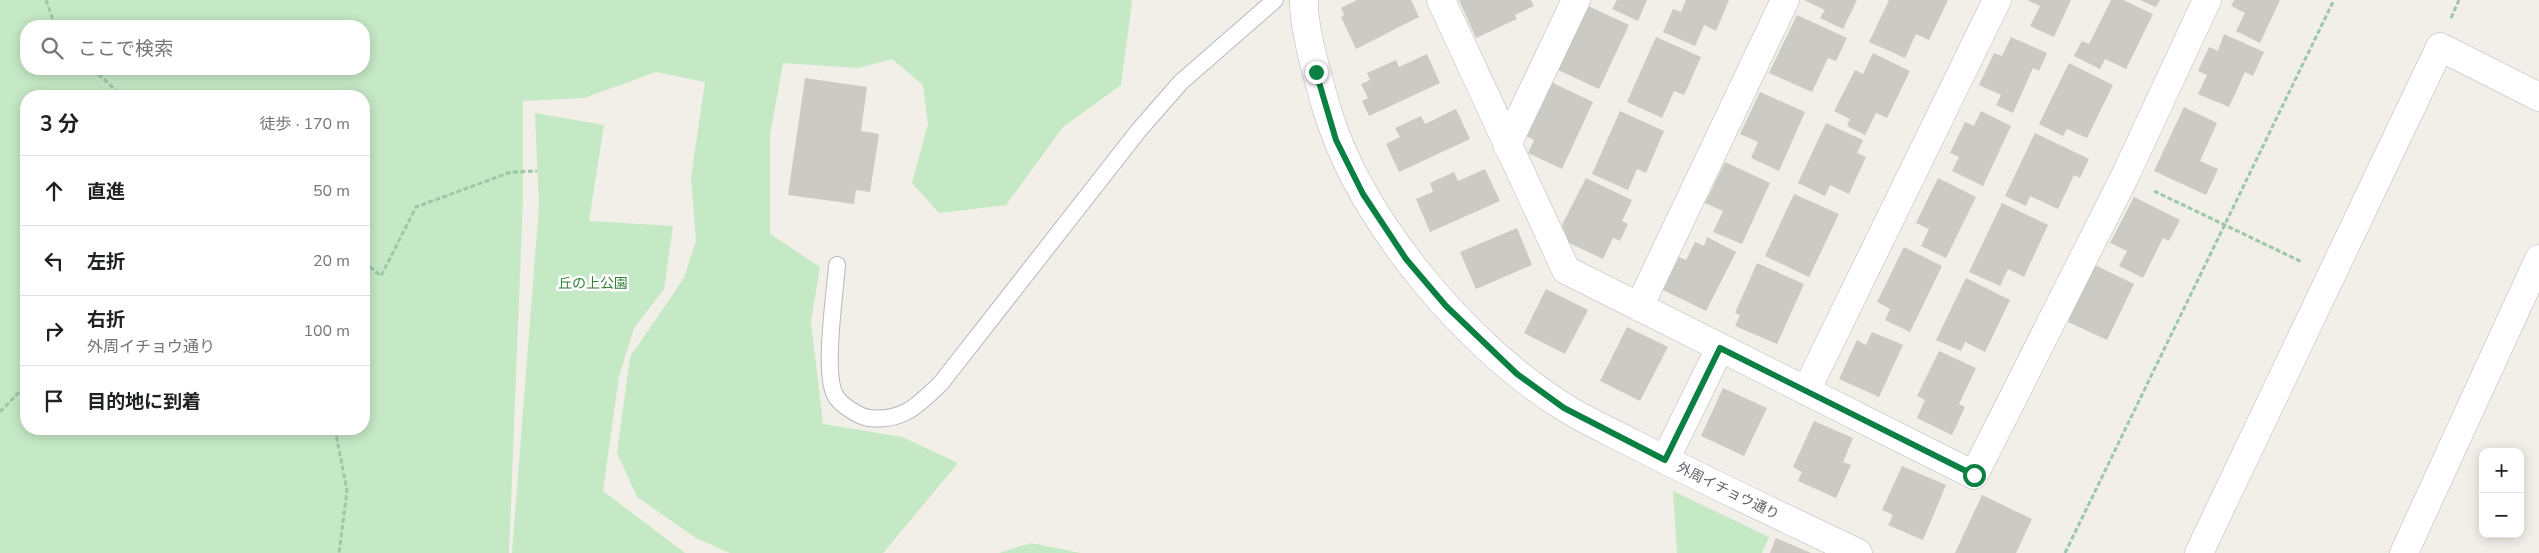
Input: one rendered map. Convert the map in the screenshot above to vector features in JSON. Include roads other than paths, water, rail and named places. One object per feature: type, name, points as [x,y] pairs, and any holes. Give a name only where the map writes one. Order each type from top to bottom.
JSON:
[{"type":"street","name":"外周イチョウ通り","points":[[1304,0],[1316,72],[1336,140],[1363,194],[1406,259],[1446,306],[1517,374],[1564,408],[1665,460],[1858,553]]},
{"type":"street","points":[[1441,0],[1566,270],[1974,475],[2125,176],[2207,0]]},
{"type":"street","points":[[1507,145],[1576,0]]},
{"type":"street","points":[[1639,307],[1785,0]]},
{"type":"street","points":[[1806,391],[1997,0]]},
{"type":"street","points":[[2199,553],[2440,47],[2539,98]]},
{"type":"street","points":[[2404,553],[2539,259]]},
{"type":"street","points":[[1665,460],[1720,348]]},
{"type":"lane","points":[[838,265],[830,367],[835,396],[859,417],[887,420],[916,408],[941,383],[1139,130],[1181,82],[1275,0]]},
{"type":"park label","name":"丘の上公園","points":[[593,283]]}]
